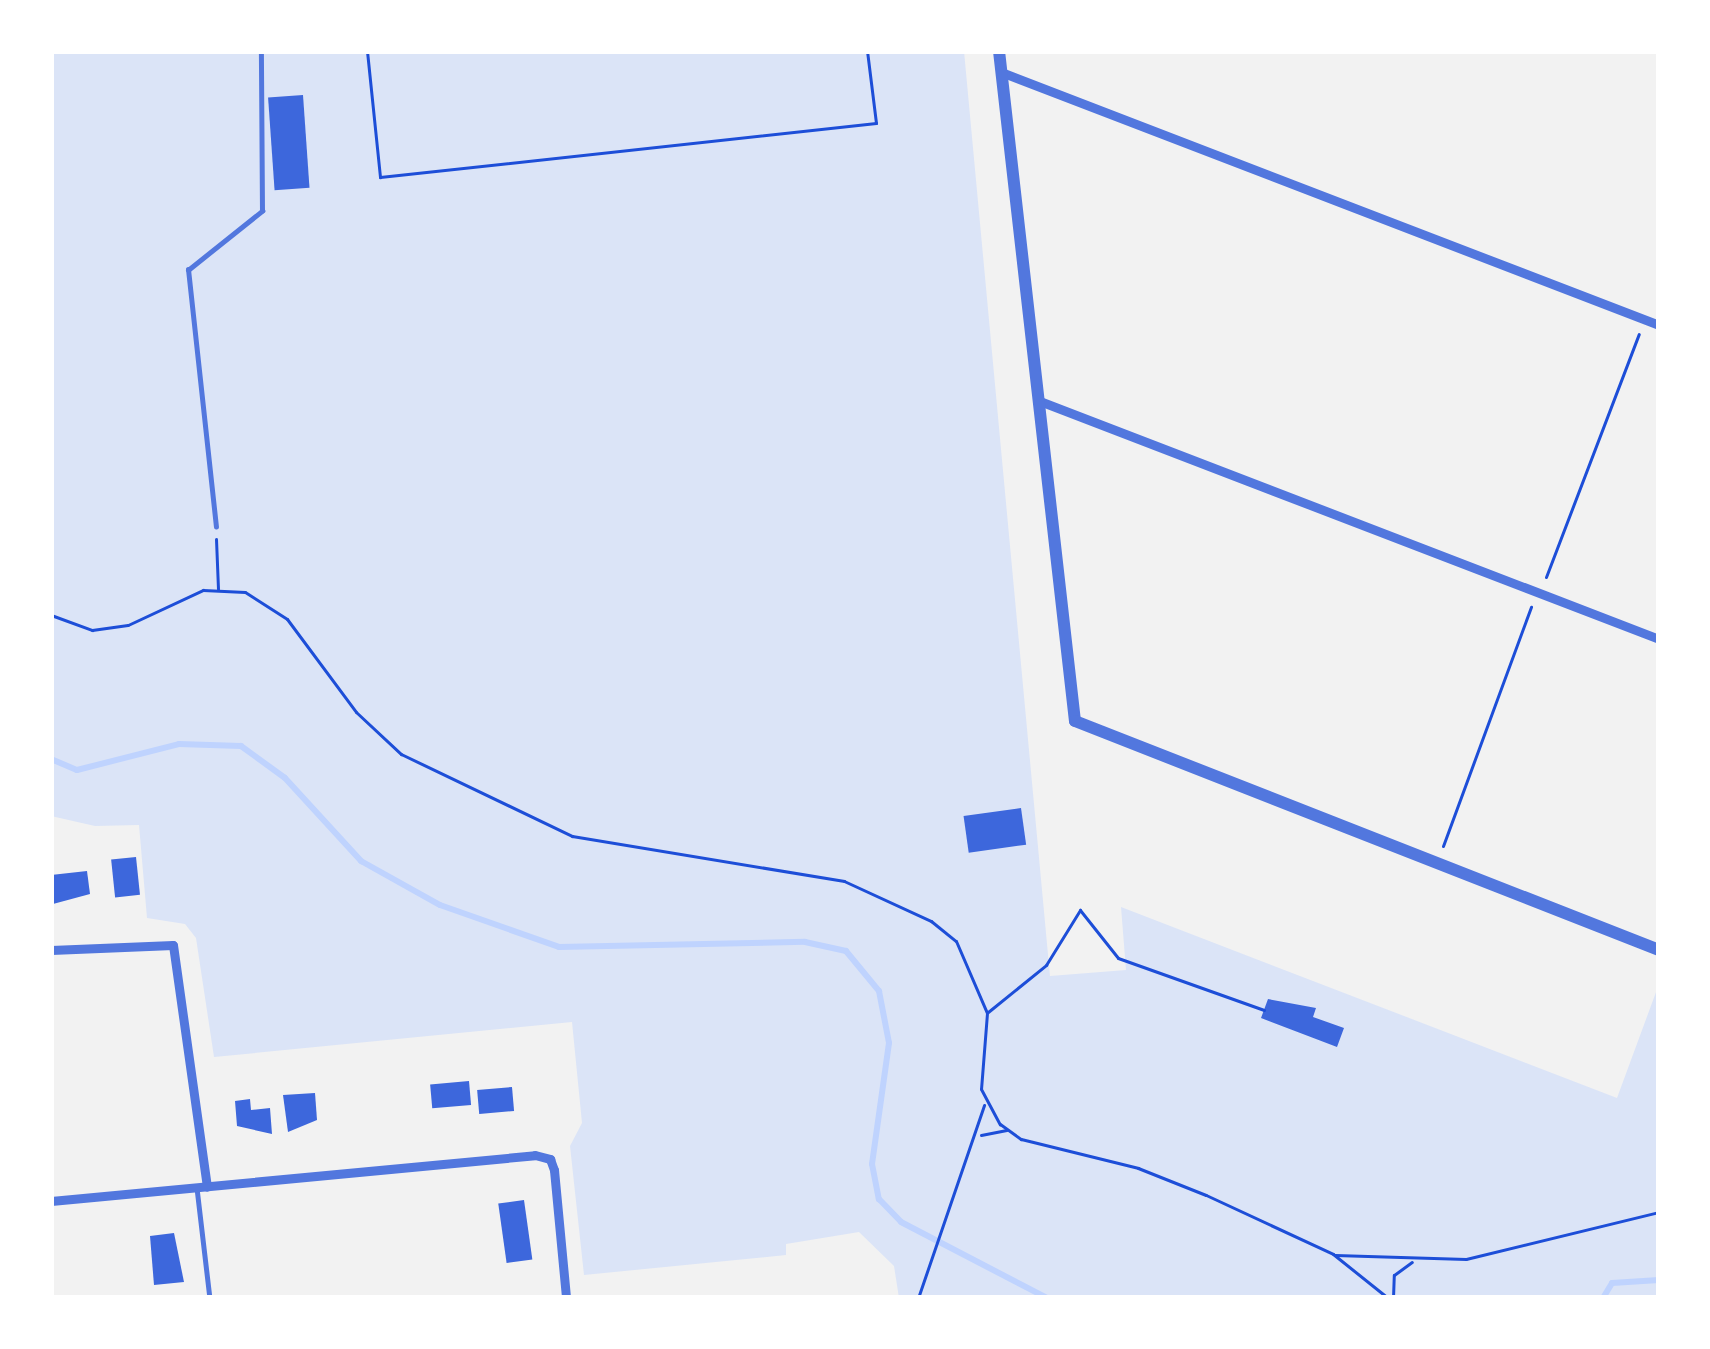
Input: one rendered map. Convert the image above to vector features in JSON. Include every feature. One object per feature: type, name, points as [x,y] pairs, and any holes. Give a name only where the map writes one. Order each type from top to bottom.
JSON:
[{"type":"street","points":[[999,51],[1075,721],[1659,950]]},
{"type":"street","points":[[1001,72],[1659,325]]},
{"type":"street","points":[[1036,400],[1659,639]]},
{"type":"street","points":[[51,950],[157,940],[173,945],[202,1187]]},
{"type":"street","points":[[51,1201],[550,1159],[566,1298]]},
{"type":"lane","points":[[216,527],[188,270],[262,211],[261,51]]},
{"type":"lane","points":[[202,1187],[210,1298]]},
{"type":"path","points":[[367,51],[380,177],[876,123],[867,51]]},
{"type":"path","points":[[1436,864],[1644,320]]},
{"type":"path","points":[[216,527],[218,591]]},
{"type":"path","points":[[51,614],[92,630],[218,591],[245,592],[286,620],[356,712],[401,754],[572,836],[844,881],[956,941],[987,1013],[984,1104],[980,1136],[941,1219],[918,1298]]},
{"type":"path","points":[[987,1013],[1046,965],[1080,910],[1118,958],[1264,1010]]},
{"type":"path","points":[[984,1104],[1009,1130],[1054,1150],[1138,1168],[1333,1254],[1390,1298],[1394,1275],[1414,1262]]},
{"type":"path","points":[[980,1136],[1009,1130]]},
{"type":"path","points":[[1333,1254],[1414,1262],[1533,1247],[1659,1212]]},
{"type":"shaded area","points":[[51,51],[964,51],[1050,976],[1126,970],[1121,907],[1617,1098],[1659,984],[1659,1298],[899,1298],[894,1266],[859,1232],[786,1244],[786,1255],[584,1275],[570,1146],[582,1123],[572,1022],[214,1057],[196,938],[185,924],[147,918],[139,825],[95,826],[51,816]]},
{"type":"building","points":[[303,95],[309,188],[275,190],[268,97]]},
{"type":"building","points":[[1021,808],[1026,845],[969,853],[964,816]]},
{"type":"building","points":[[136,857],[140,895],[115,897],[111,860]]},
{"type":"building","points":[[87,871],[90,894],[53,904],[51,875]]},
{"type":"building","points":[[1268,999],[1316,1008],[1313,1017],[1344,1028],[1337,1047],[1261,1018]]},
{"type":"building","points":[[469,1081],[471,1105],[432,1108],[430,1084]]},
{"type":"building","points":[[512,1087],[514,1111],[479,1114],[477,1090]]},
{"type":"building","points":[[315,1093],[317,1120],[288,1132],[283,1095]]},
{"type":"building","points":[[250,1099],[251,1110],[270,1108],[272,1134],[237,1126],[235,1101]]},
{"type":"building","points":[[524,1200],[532,1259],[507,1263],[498,1204]]},
{"type":"building","points":[[174,1233],[184,1282],[154,1285],[150,1236]]},
{"type":"waterway","points":[[51,759],[77,770],[179,744],[241,746],[285,778],[361,861],[440,905],[559,947],[805,942],[846,951],[879,991],[889,1043],[872,1164],[879,1199],[901,1222],[1047,1298]]},
{"type":"waterway","points":[[1603,1298],[1612,1283],[1659,1280]]}]
